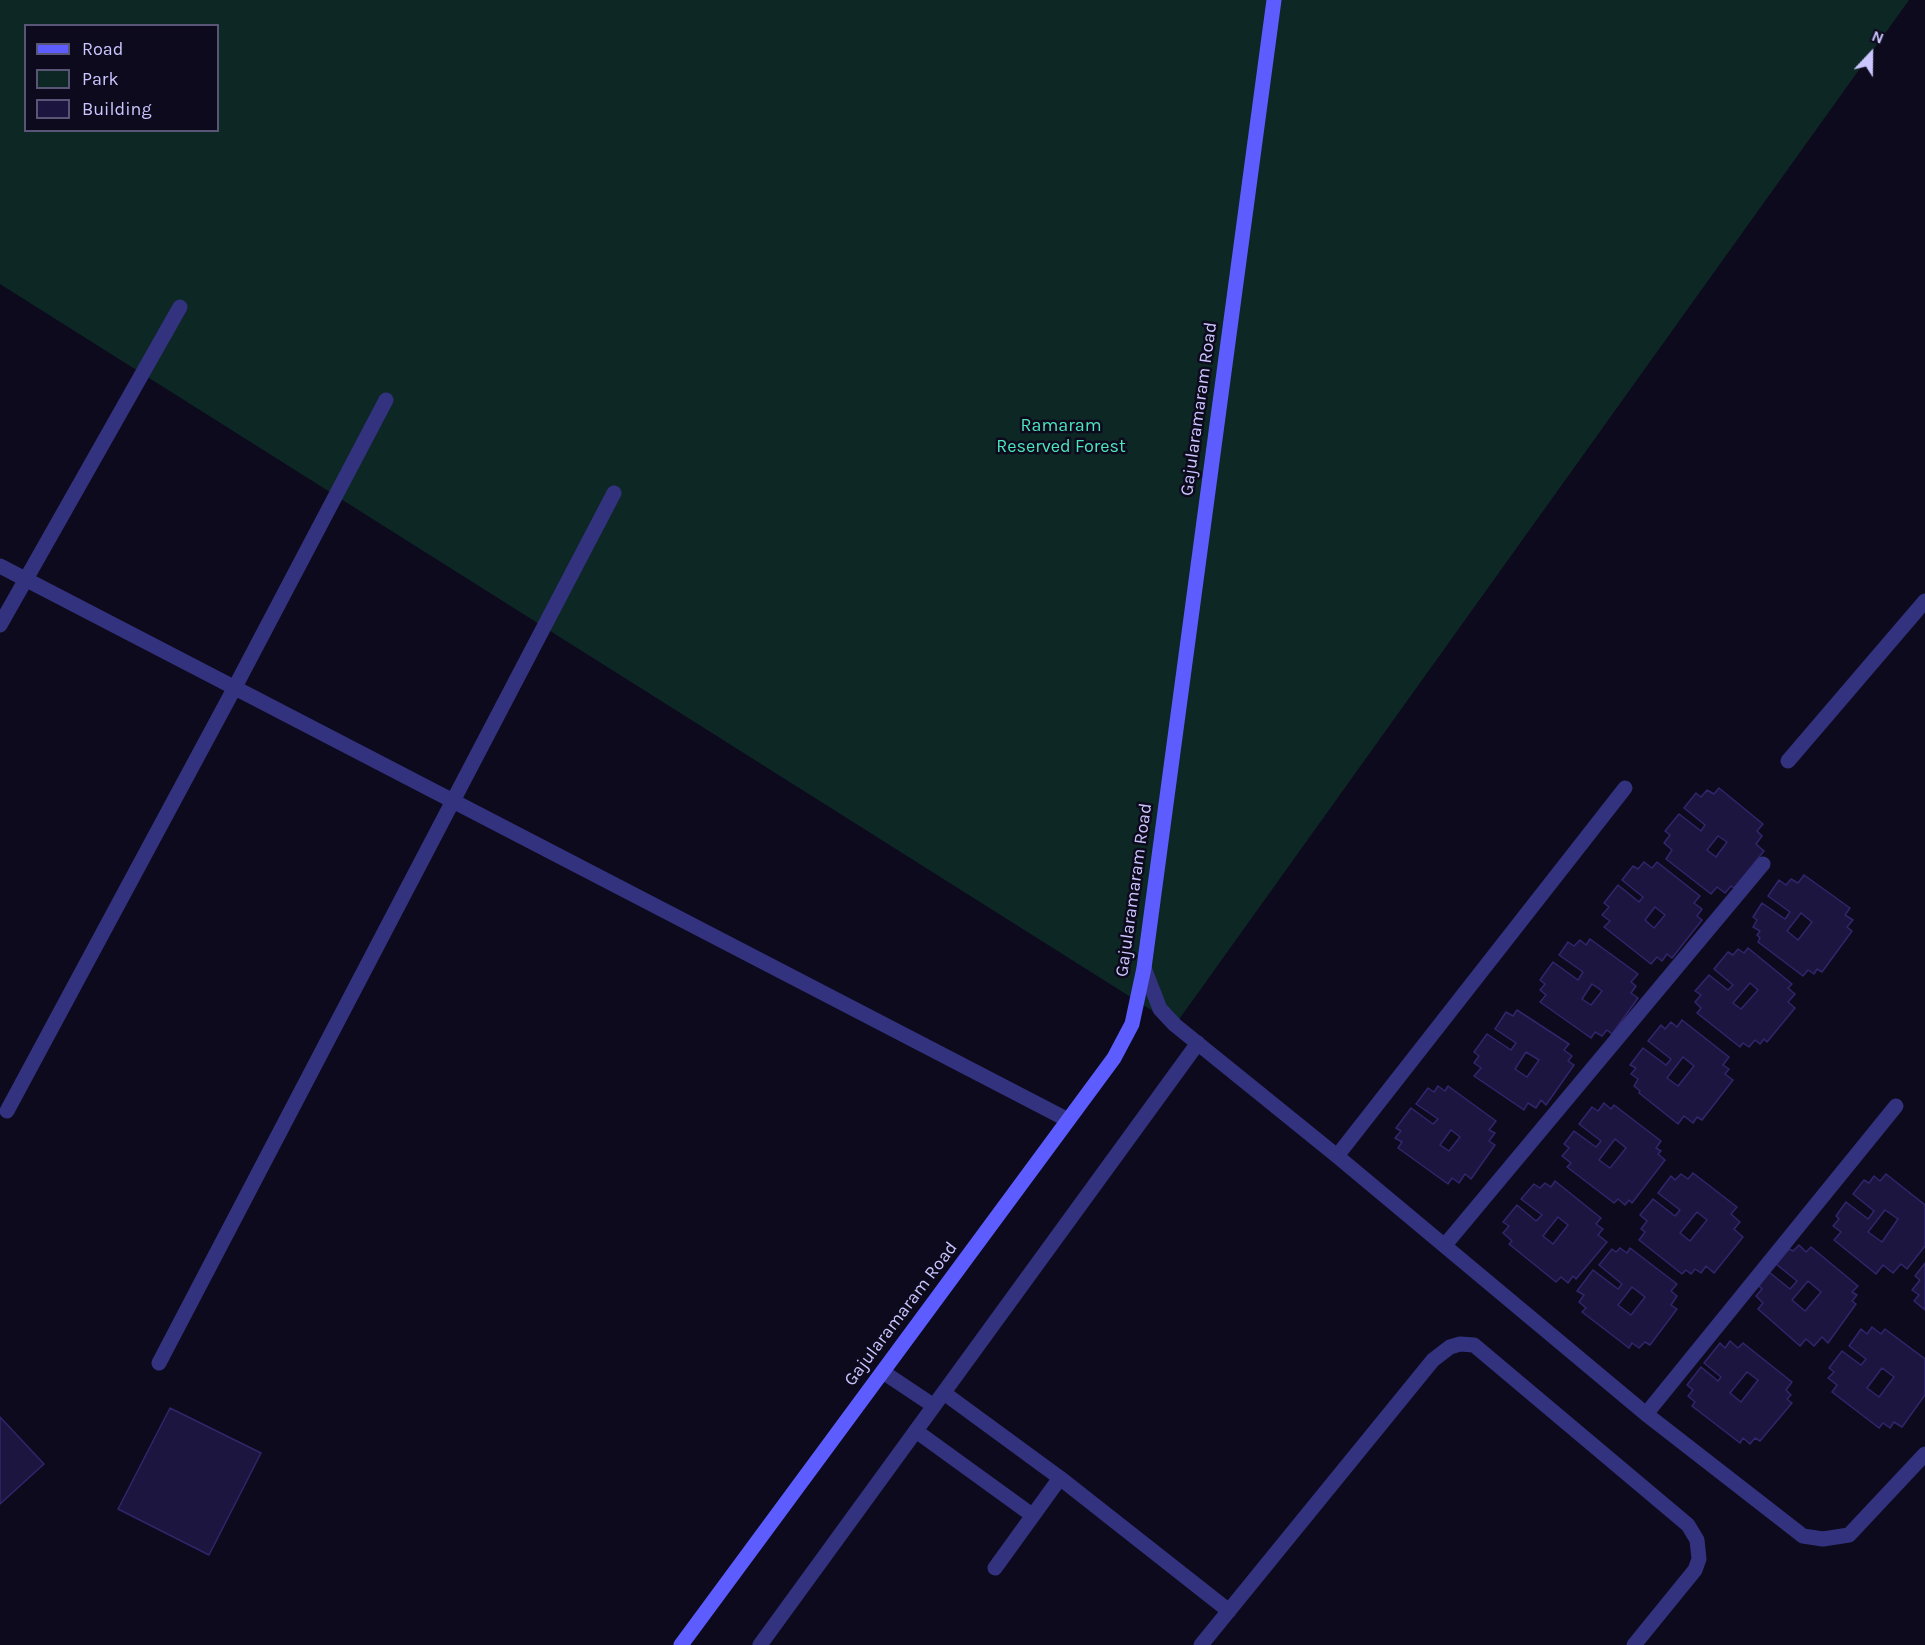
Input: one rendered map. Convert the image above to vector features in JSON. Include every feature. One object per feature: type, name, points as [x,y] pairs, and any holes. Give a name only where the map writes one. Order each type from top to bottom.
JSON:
[{"type":"main road","name":"Gajularamaram Road","points":[[681,1645],[1114,1058],[1132,1024],[1144,968],[1274,0]]},
{"type":"street","points":[[0,625],[180,307]]},
{"type":"street","points":[[8,1111],[386,400]]},
{"type":"street","points":[[159,1363],[614,493]]},
{"type":"street","points":[[0,566],[1068,1120]]},
{"type":"street","points":[[1788,761],[1925,601]]},
{"type":"street","points":[[1337,1156],[1625,788]]},
{"type":"street","points":[[1445,1245],[1763,864]]},
{"type":"street","points":[[1144,968],[1160,1009],[1175,1025],[1445,1245],[1646,1414],[1803,1536],[1823,1539],[1849,1535],[1925,1454]]},
{"type":"street","points":[[760,1645],[1198,1043]]},
{"type":"street","points":[[1646,1414],[1896,1106]]},
{"type":"street","points":[[1200,1645],[1433,1360],[1450,1347],[1460,1344],[1474,1345],[1689,1525],[1697,1540],[1698,1559],[1695,1570],[1634,1645]]},
{"type":"street","points":[[883,1372],[934,1406]]},
{"type":"street","points":[[944,1393],[1060,1478],[1229,1611]]},
{"type":"street","points":[[916,1431],[1032,1515]]},
{"type":"street","points":[[995,1568],[1060,1478]]},
{"type":"green space","name":"Ramaram Reserved Forest","points":[[0,0],[1909,0],[1175,1025],[0,284]]},
{"type":"building","points":[[1719,788],[1763,824],[1757,831],[1762,836],[1756,844],[1764,851],[1734,888],[1731,886],[1725,893],[1717,887],[1711,894],[1666,859],[1672,850],[1664,843],[1670,835],[1665,831],[1679,814],[1701,831],[1705,825],[1684,808],[1696,793],[1701,797],[1707,790],[1714,794]],"holes":[[[1718,836],[1727,842],[1716,857],[1707,850]]]},
{"type":"building","points":[[1644,862],[1652,868],[1657,862],[1700,896],[1694,903],[1702,909],[1697,916],[1702,920],[1672,958],[1667,954],[1662,961],[1657,957],[1651,964],[1604,927],[1610,921],[1602,915],[1609,907],[1604,903],[1618,885],[1639,902],[1643,897],[1622,880],[1633,866],[1638,869]],"holes":[[[1655,907],[1665,915],[1654,928],[1645,920]]]},
{"type":"building","points":[[1804,875],[1850,908],[1845,915],[1853,920],[1847,927],[1852,931],[1822,972],[1817,969],[1814,974],[1808,970],[1803,976],[1758,942],[1760,938],[1757,935],[1760,931],[1753,927],[1757,920],[1753,917],[1762,903],[1785,919],[1790,912],[1768,896],[1779,880],[1786,885],[1791,879],[1798,883]],"holes":[[[1801,913],[1812,922],[1798,940],[1787,931]]]},
{"type":"building","points":[[1590,939],[1638,974],[1631,982],[1636,986],[1631,993],[1638,998],[1612,1034],[1607,1030],[1602,1036],[1595,1032],[1591,1038],[1540,1002],[1546,995],[1540,990],[1545,984],[1540,980],[1553,962],[1578,980],[1583,972],[1559,955],[1568,942],[1574,946],[1580,940],[1586,945]],"holes":[[[1592,984],[1602,991],[1591,1005],[1582,999]]]},
{"type":"building","points":[[1748,948],[1792,984],[1788,988],[1795,994],[1788,1002],[1795,1008],[1767,1042],[1764,1039],[1760,1044],[1755,1040],[1749,1047],[1743,1043],[1740,1047],[1697,1013],[1701,1008],[1695,1002],[1701,995],[1695,991],[1709,975],[1728,990],[1733,985],[1714,969],[1728,952],[1733,955],[1738,949],[1744,953]],"holes":[[[1750,983],[1758,990],[1741,1009],[1733,1003]]]},
{"type":"building","points":[[1517,1010],[1569,1044],[1564,1050],[1572,1056],[1568,1061],[1574,1065],[1546,1105],[1541,1100],[1536,1108],[1528,1103],[1524,1110],[1474,1076],[1481,1068],[1474,1063],[1479,1056],[1474,1052],[1487,1034],[1511,1050],[1516,1043],[1495,1029],[1506,1012],[1513,1016]],"holes":[[[1526,1052],[1539,1060],[1527,1077],[1515,1069]]]},
{"type":"building","points":[[1682,1020],[1729,1057],[1723,1065],[1729,1069],[1725,1074],[1733,1080],[1702,1120],[1697,1117],[1693,1123],[1684,1116],[1678,1124],[1639,1093],[1640,1091],[1634,1086],[1638,1079],[1631,1074],[1636,1068],[1630,1065],[1643,1048],[1666,1065],[1671,1059],[1648,1041],[1661,1025],[1665,1029],[1671,1022],[1677,1027]],"holes":[[[1683,1057],[1694,1066],[1678,1086],[1667,1078]]]},
{"type":"building","points":[[1438,1086],[1445,1091],[1448,1086],[1496,1121],[1489,1130],[1495,1133],[1489,1141],[1495,1145],[1471,1179],[1465,1174],[1459,1183],[1452,1178],[1448,1184],[1398,1148],[1402,1142],[1395,1138],[1401,1131],[1396,1128],[1411,1108],[1433,1124],[1438,1119],[1416,1104],[1428,1088],[1434,1092]],"holes":[[[1451,1130],[1460,1137],[1449,1151],[1440,1145]]]},
{"type":"building","points":[[1604,1103],[1611,1109],[1614,1105],[1661,1141],[1656,1148],[1661,1151],[1658,1154],[1665,1160],[1632,1203],[1629,1200],[1625,1205],[1618,1199],[1614,1203],[1567,1167],[1571,1163],[1562,1156],[1569,1148],[1564,1144],[1574,1131],[1596,1147],[1601,1141],[1579,1124],[1592,1107],[1598,1111]],"holes":[[[1615,1139],[1626,1148],[1610,1168],[1599,1160]]]},
{"type":"building","points":[[1693,1173],[1737,1207],[1731,1214],[1740,1222],[1734,1229],[1743,1237],[1714,1273],[1706,1266],[1701,1273],[1695,1269],[1691,1274],[1686,1270],[1682,1274],[1639,1240],[1645,1232],[1641,1229],[1647,1221],[1640,1215],[1653,1199],[1675,1216],[1680,1210],[1658,1193],[1671,1176],[1675,1180],[1681,1174],[1688,1179]],"holes":[[[1697,1212],[1707,1220],[1690,1241],[1680,1233]]]},
{"type":"building","points":[[1886,1174],[1925,1205],[1925,1246],[1907,1269],[1901,1264],[1893,1273],[1883,1265],[1876,1274],[1834,1240],[1841,1232],[1833,1226],[1839,1219],[1836,1216],[1846,1202],[1868,1219],[1874,1211],[1853,1194],[1864,1180],[1869,1183],[1874,1176],[1880,1181]],"holes":[[[1885,1210],[1898,1219],[1882,1242],[1868,1232]]]},
{"type":"building","points":[[1555,1181],[1601,1218],[1596,1224],[1603,1229],[1598,1235],[1607,1242],[1576,1279],[1573,1276],[1568,1283],[1561,1277],[1556,1282],[1509,1244],[1512,1241],[1503,1233],[1509,1226],[1503,1222],[1517,1205],[1536,1221],[1542,1215],[1521,1199],[1534,1184],[1540,1188],[1545,1183],[1551,1187]],"holes":[[[1558,1217],[1568,1225],[1553,1244],[1543,1236]]]},
{"type":"building","points":[[1799,1245],[1806,1252],[1811,1247],[1858,1286],[1852,1292],[1857,1295],[1852,1301],[1856,1304],[1828,1343],[1822,1337],[1814,1346],[1806,1339],[1800,1346],[1758,1309],[1763,1303],[1756,1296],[1762,1289],[1758,1285],[1769,1272],[1790,1289],[1797,1281],[1776,1264],[1789,1249],[1793,1251]],"holes":[[[1808,1281],[1821,1292],[1805,1311],[1792,1300]]]},
{"type":"building","points":[[1620,1248],[1627,1253],[1630,1248],[1677,1284],[1671,1291],[1677,1296],[1671,1305],[1677,1309],[1650,1345],[1645,1342],[1639,1348],[1632,1343],[1629,1348],[1582,1312],[1586,1308],[1579,1302],[1584,1295],[1577,1291],[1593,1270],[1618,1289],[1622,1284],[1599,1265],[1612,1249],[1616,1252]],"holes":[[[1632,1287],[1645,1297],[1631,1315],[1618,1305]]]},
{"type":"building","points":[[1925,1263],[1925,1310],[1914,1301],[1919,1295],[1912,1290],[1920,1280],[1915,1276]]},
{"type":"building","points":[[1872,1327],[1881,1334],[1885,1329],[1925,1359],[1925,1395],[1902,1427],[1894,1422],[1890,1428],[1883,1423],[1879,1428],[1832,1392],[1837,1385],[1828,1378],[1834,1372],[1829,1368],[1842,1351],[1861,1365],[1866,1359],[1849,1346],[1861,1329],[1867,1334]],"holes":[[[1882,1368],[1894,1377],[1879,1397],[1867,1388]]]},
{"type":"building","points":[[1730,1341],[1738,1348],[1743,1343],[1792,1382],[1786,1390],[1791,1395],[1787,1399],[1792,1403],[1760,1441],[1755,1438],[1750,1444],[1743,1438],[1740,1443],[1692,1406],[1695,1402],[1688,1396],[1693,1390],[1687,1385],[1701,1367],[1718,1381],[1721,1377],[1704,1363],[1720,1343],[1725,1348]],"holes":[[[1747,1372],[1758,1380],[1741,1402],[1730,1393]]]},
{"type":"building","points":[[170,1408],[261,1453],[209,1555],[118,1509]]},
{"type":"building","points":[[0,1417],[44,1464],[0,1504]]}]
